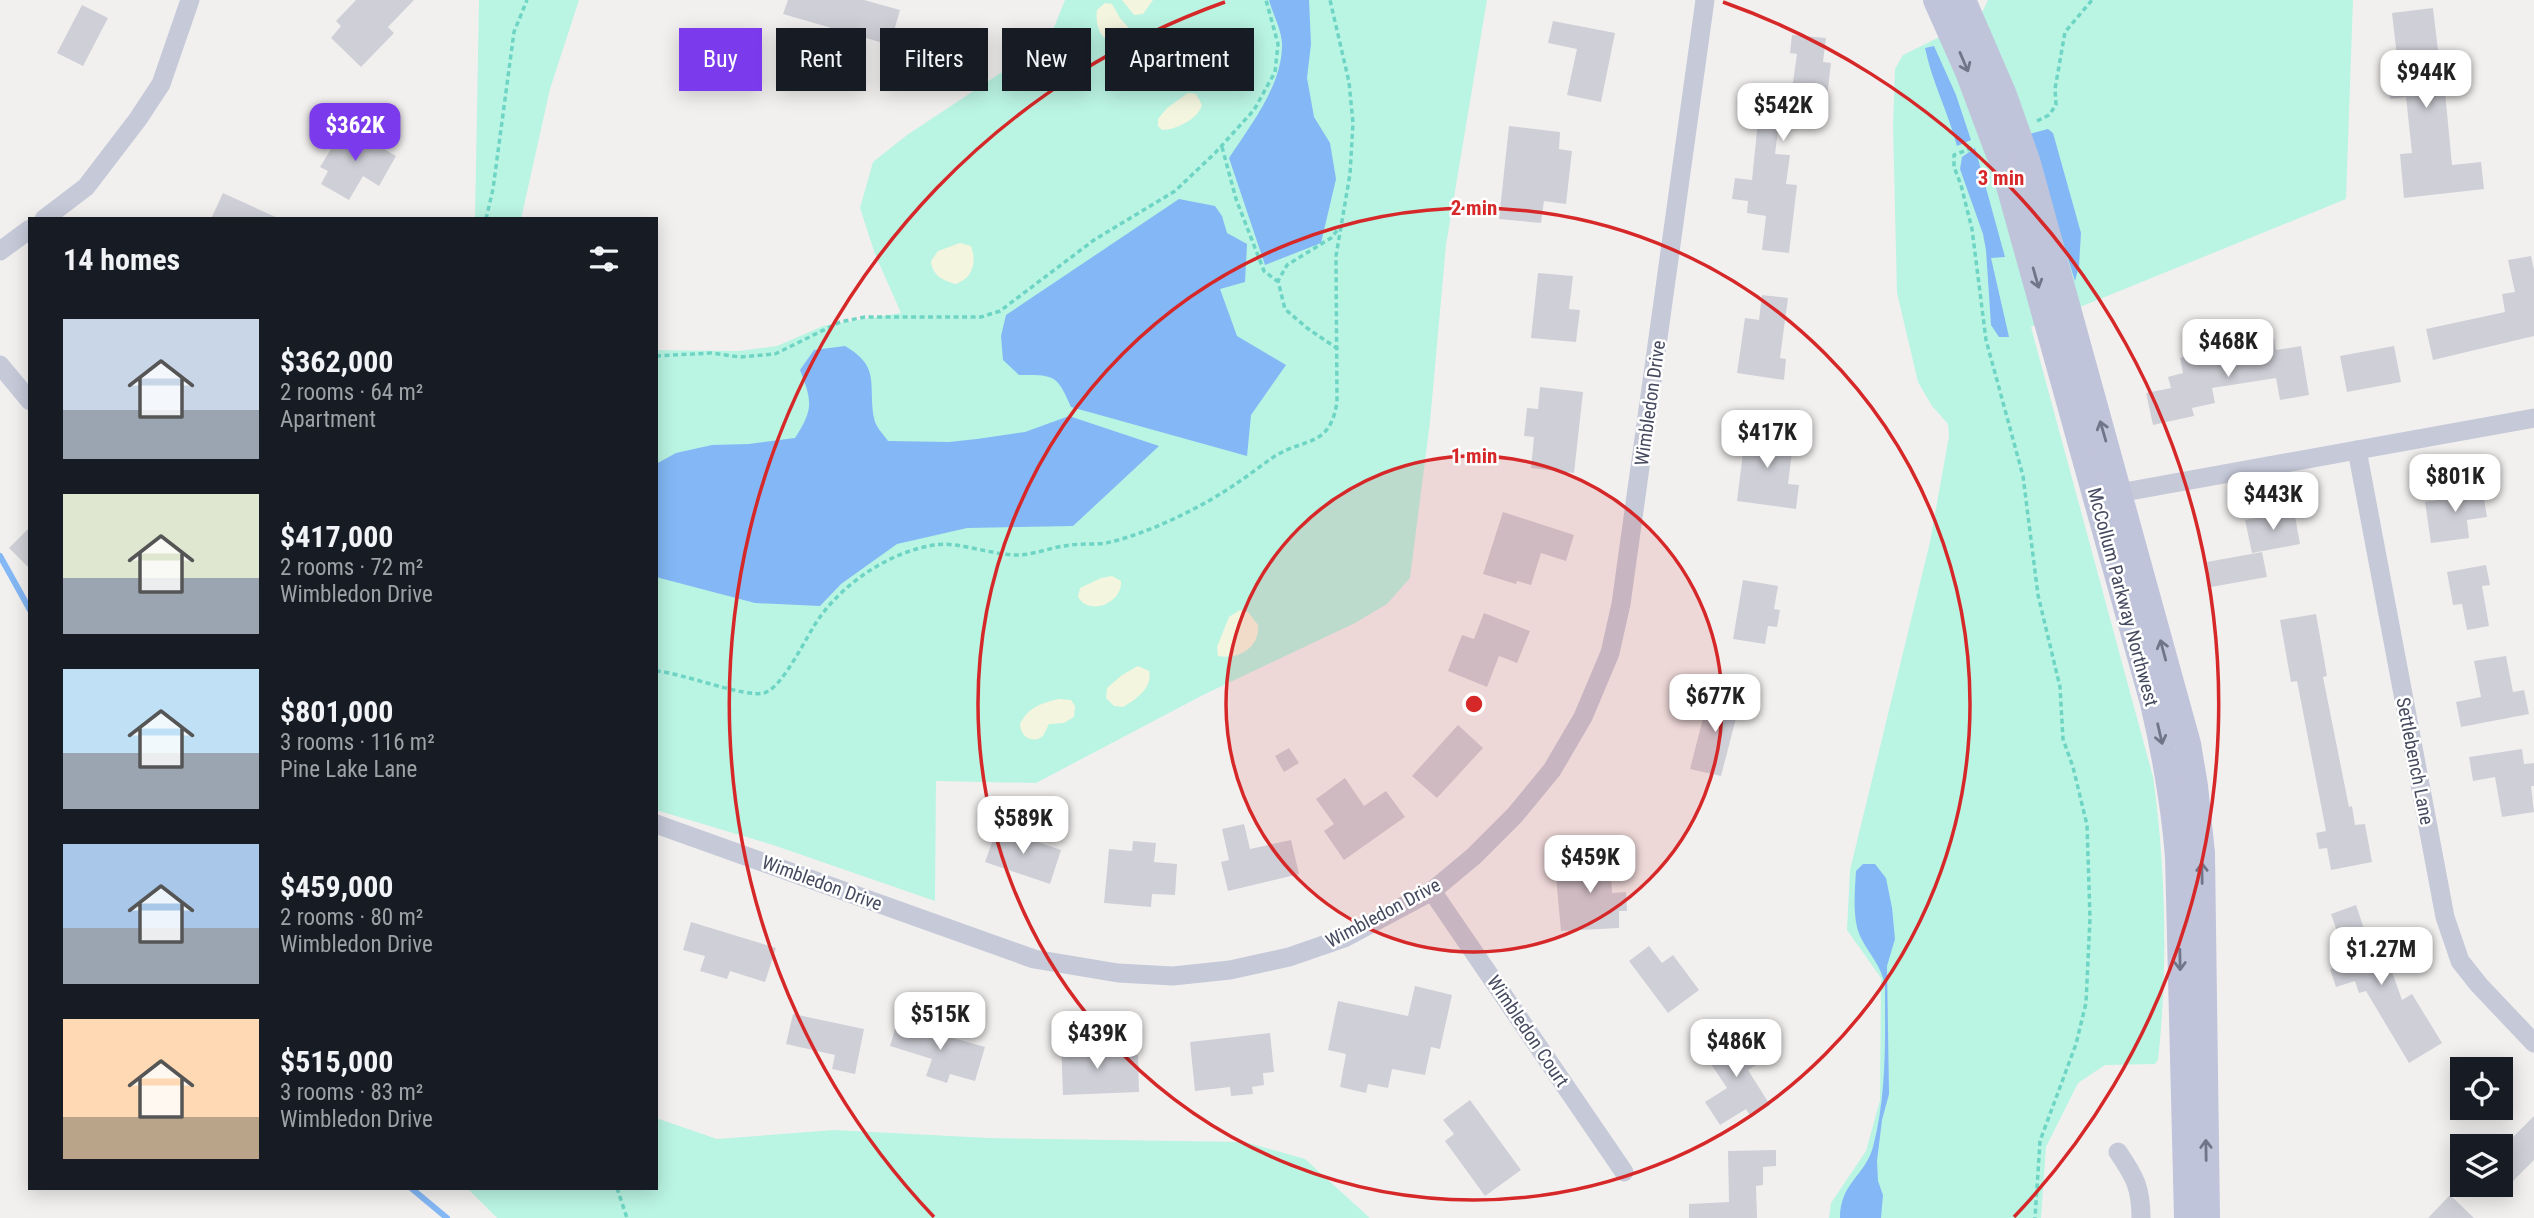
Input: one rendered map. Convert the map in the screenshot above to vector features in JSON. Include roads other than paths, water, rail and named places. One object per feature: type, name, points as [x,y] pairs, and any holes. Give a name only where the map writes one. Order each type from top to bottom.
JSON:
[{"type":"street","points":[[47,217],[86,187],[138,119],[161,84],[190,0]]},
{"type":"street","name":"Wimbledon Drive","points":[[658,825],[1034,959],[1118,973],[1184,975],[1230,970],[1289,957],[1344,938],[1432,891],[1474,856],[1515,815],[1552,769],[1583,717],[1610,653],[1622,604],[1705,0]]},
{"type":"street","name":"McCollum Parkway Northwest","points":[[1936,0],[1968,72],[2005,134]]},
{"type":"street","name":"McCollum Parkway Northwest","points":[[1963,0],[1990,61],[2018,215],[2183,724],[2198,808],[2202,866],[2207,1218]]},
{"type":"street","points":[[1,252],[28,231]]},
{"type":"street","points":[[0,365],[28,399]]},
{"type":"street","points":[[2108,495],[2529,419]]},
{"type":"street","name":"Settlebench Lane","points":[[2357,450],[2445,917],[2460,961],[2534,1043]]},
{"type":"street","name":"McCollum Parkway Northwest","points":[[2108,495],[2166,760],[2174,809],[2178,857],[2187,1218]]},
{"type":"street","name":"Wimbledon Court","points":[[1432,891],[1624,1172]]},
{"type":"street","points":[[2118,1152],[2137,1179],[2141,1218]]},
{"type":"water","points":[[1269,0],[1309,0],[1311,44],[1307,78],[1314,117],[1330,143],[1336,179],[1321,243],[1265,265],[1229,158],[1263,106],[1280,62],[1281,35]]},
{"type":"water","points":[[1934,46],[1956,95],[1971,140],[1957,146],[1925,48]]},
{"type":"water","points":[[2048,129],[2053,133],[2081,233],[2079,266],[2075,281],[2029,134]]},
{"type":"water","points":[[1975,148],[2005,257],[1991,258],[2009,337],[1999,337],[1991,325],[1983,234],[1960,169],[1962,157]]},
{"type":"water","points":[[1179,199],[1215,206],[1222,216],[1227,233],[1247,244],[1245,282],[1220,289],[1237,336],[1286,365],[1251,415],[1247,456],[1071,407],[1058,382],[1047,376],[1019,375],[1003,360],[1001,336],[1006,315]]},
{"type":"water","points":[[845,346],[864,361],[871,377],[875,421],[888,441],[949,442],[977,439],[1025,432],[1069,416],[1159,446],[1073,526],[967,528],[897,544],[841,584],[820,606],[755,603],[658,578],[658,463],[676,453],[712,445],[749,444],[795,438],[809,405],[800,370],[814,350]]},
{"type":"water","points":[[1863,864],[1875,864],[1886,878],[1895,939],[1887,966],[1889,1094],[1882,1120],[1877,1161],[1878,1181],[1883,1195],[1881,1218],[1840,1218],[1844,1196],[1873,1147],[1883,1087],[1885,986],[1880,969],[1859,935],[1855,913],[1856,871]]},
{"type":"waterway","points":[[0,556],[28,606]]},
{"type":"waterway","points":[[413,1190],[447,1218]]}]
